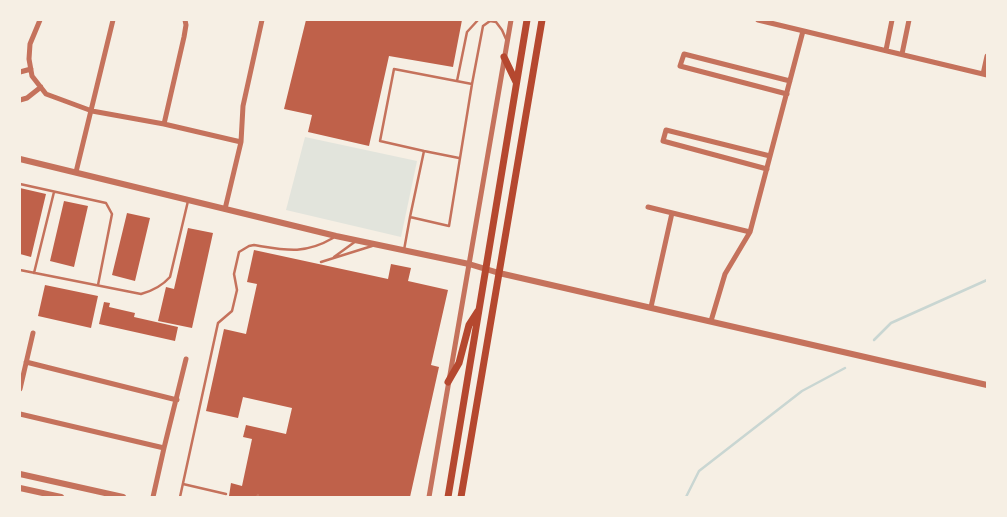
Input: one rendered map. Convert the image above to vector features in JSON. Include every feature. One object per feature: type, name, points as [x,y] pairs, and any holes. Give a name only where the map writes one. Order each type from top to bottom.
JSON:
[{"type":"main road","points":[[448,497],[527,20]]},
{"type":"main road","points":[[461,497],[542,20]]},
{"type":"main road","points":[[504,57],[516,82]]},
{"type":"main road","points":[[448,382],[459,362],[469,325],[480,309]]},
{"type":"street","points":[[40,20],[30,44],[29,59],[32,76],[46,94],[92,111],[164,124],[241,142]]},
{"type":"street","points":[[76,172],[113,20]]},
{"type":"street","points":[[164,124],[184,37],[185,20]]},
{"type":"street","points":[[225,209],[241,142],[243,106],[262,20]]},
{"type":"street","points":[[429,497],[511,20]]},
{"type":"street","points":[[761,20],[985,74],[987,56]]},
{"type":"street","points":[[886,50],[892,20]]},
{"type":"street","points":[[902,54],[909,20]]},
{"type":"street","points":[[711,321],[725,274],[750,232],[803,31]]},
{"type":"street","points":[[787,94],[680,66],[684,54],[790,81]]},
{"type":"street","points":[[20,72],[31,69]]},
{"type":"street","points":[[20,100],[27,98],[41,87]]},
{"type":"street","points":[[767,168],[663,142],[666,130],[770,156]]},
{"type":"street","points":[[20,159],[336,236],[468,264],[499,273],[987,385]]},
{"type":"street","points":[[648,207],[750,232]]},
{"type":"street","points":[[651,307],[672,212]]},
{"type":"street","points":[[20,389],[33,333]]},
{"type":"street","points":[[153,497],[186,359]]},
{"type":"street","points":[[26,362],[177,400]]},
{"type":"street","points":[[20,414],[164,448]]},
{"type":"street","points":[[20,474],[123,497]]},
{"type":"street","points":[[20,488],[61,497]]},
{"type":"lane","points":[[457,81],[467,32],[478,20]]},
{"type":"lane","points":[[496,20],[507,42]]},
{"type":"lane","points":[[410,217],[449,226],[483,26],[490,21],[496,22],[499,26]]},
{"type":"lane","points":[[460,158],[380,141],[394,69],[472,84]]},
{"type":"lane","points":[[404,250],[424,151]]},
{"type":"lane","points":[[20,184],[106,203],[112,214],[98,285]]},
{"type":"lane","points":[[34,273],[54,192]]},
{"type":"lane","points":[[20,270],[141,294],[151,291],[166,282],[170,277],[189,200]]},
{"type":"lane","points":[[180,497],[218,323],[232,311],[237,290],[234,274],[239,252],[254,245],[293,251],[303,250],[316,247],[336,236]]},
{"type":"lane","points":[[331,259],[357,240]]},
{"type":"lane","points":[[321,262],[376,244]]},
{"type":"lane","points":[[183,484],[226,494]]},
{"type":"shaded area","points":[[305,137],[417,161],[401,237],[286,210]]},
{"type":"building","points":[[306,20],[462,20],[453,67],[389,56],[369,146],[308,132],[312,115],[284,109]]},
{"type":"building","points":[[20,188],[46,194],[31,257],[20,254]]},
{"type":"building","points":[[64,201],[88,206],[74,267],[50,261]]},
{"type":"building","points":[[127,213],[150,218],[135,281],[112,275]]},
{"type":"building","points":[[188,228],[213,233],[192,328],[158,321],[166,287],[174,289]]},
{"type":"building","points":[[254,250],[388,279],[391,264],[411,268],[408,281],[448,290],[431,365],[439,367],[410,497],[229,496],[231,483],[242,486],[252,439],[243,437],[246,425],[286,434],[292,408],[243,397],[238,418],[206,411],[224,329],[246,334],[257,284],[247,282]]},
{"type":"building","points":[[45,285],[98,296],[91,328],[38,316]]},
{"type":"building","points":[[104,302],[110,303],[109,307],[135,313],[134,317],[178,327],[175,341],[99,324]]},
{"type":"waterway","points":[[874,340],[891,323],[987,280]]},
{"type":"waterway","points":[[686,497],[699,471],[802,391],[845,368]]}]
